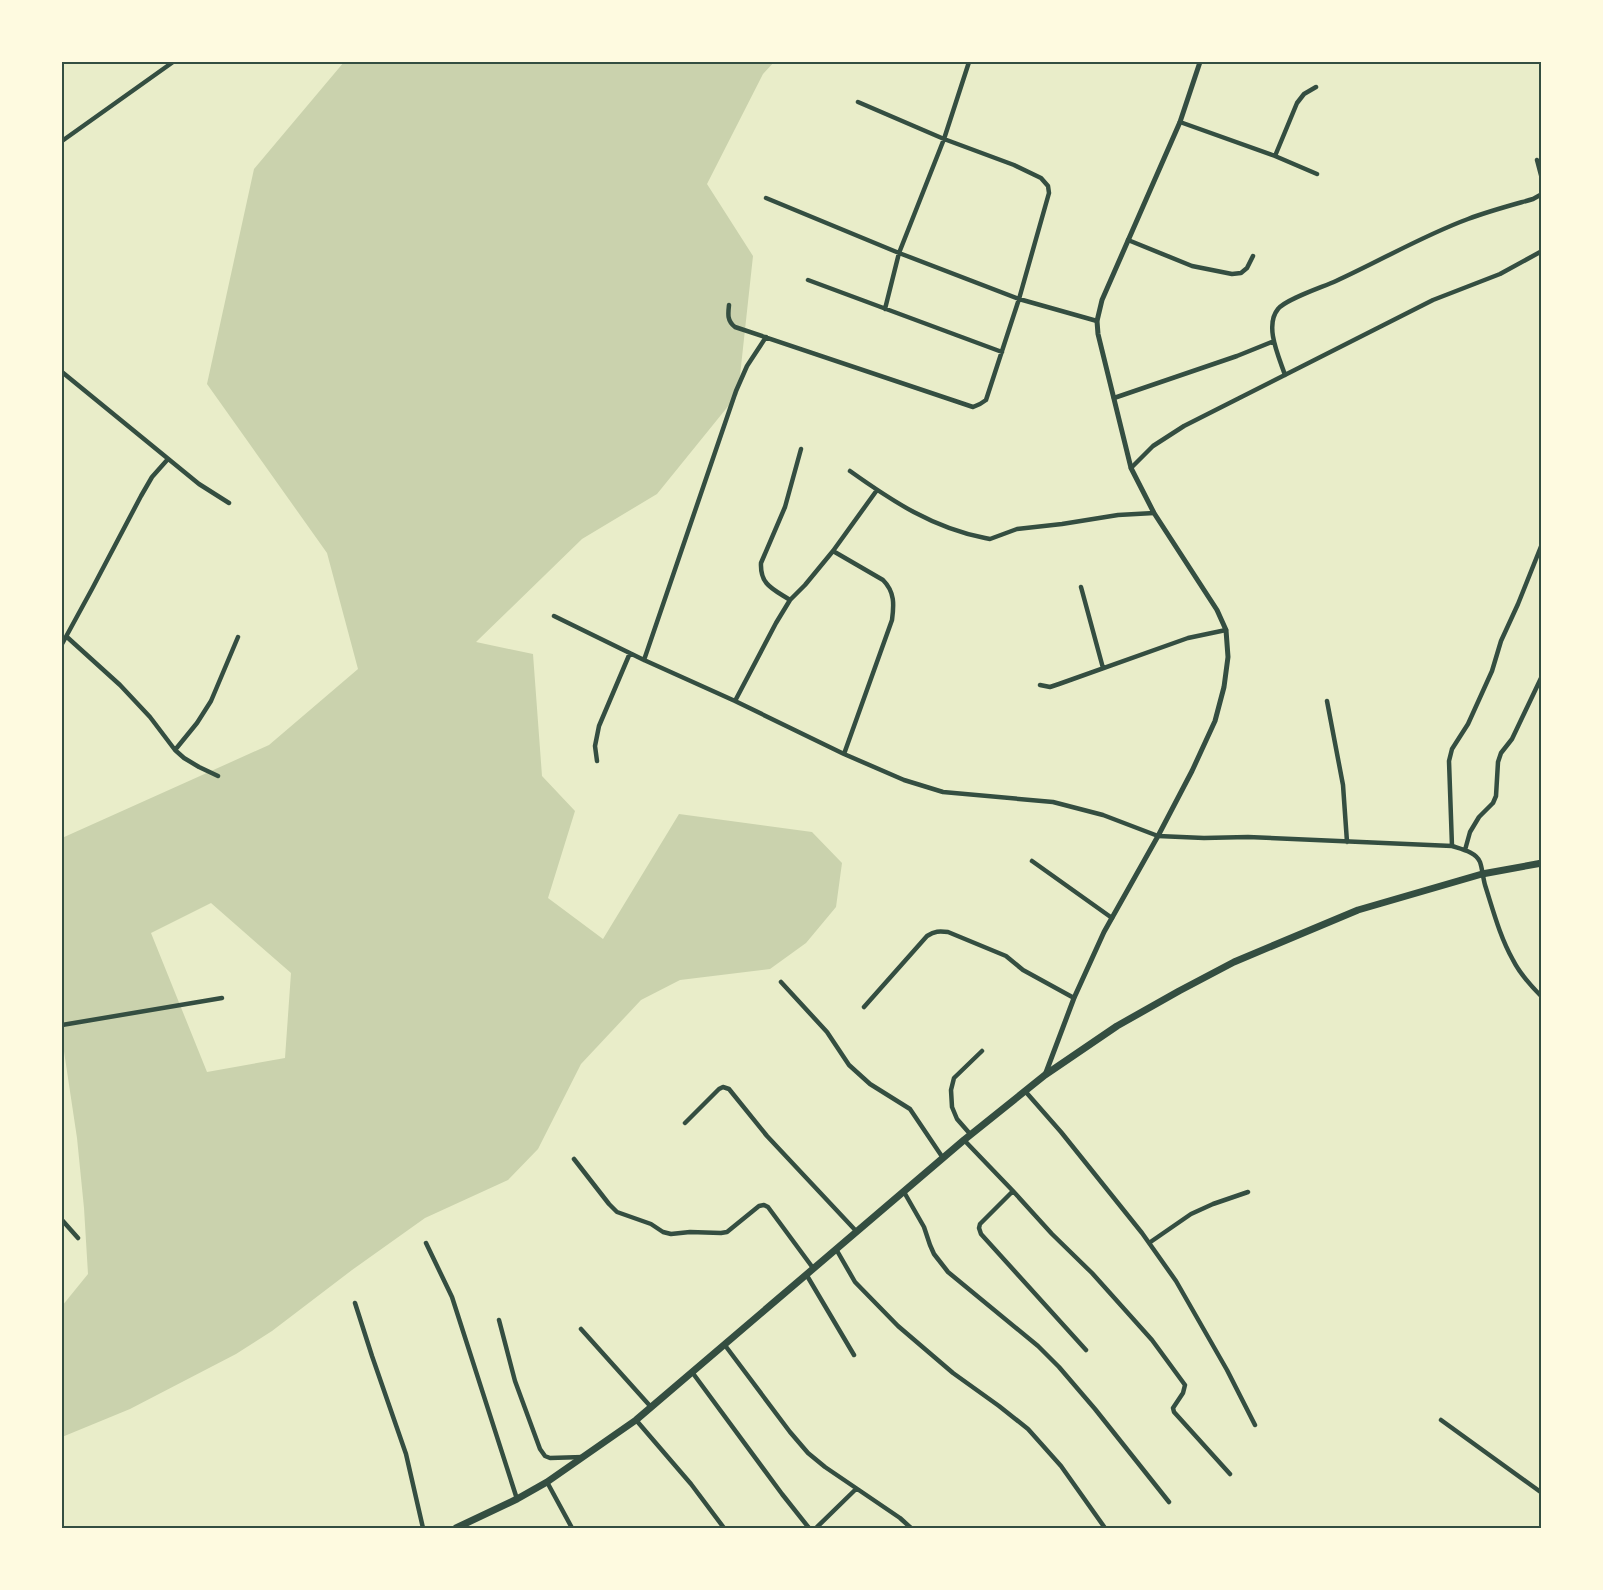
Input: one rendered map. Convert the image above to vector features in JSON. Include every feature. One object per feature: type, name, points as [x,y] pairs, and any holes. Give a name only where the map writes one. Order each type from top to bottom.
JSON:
[{"type":"main road","points":[[456,1528],[547,1482],[636,1420],[964,1140],[1045,1075],[1117,1026],[1234,962],[1359,910],[1482,874],[1542,863]]},
{"type":"street","points":[[62,141],[173,62]]},
{"type":"street","points":[[885,309],[899,253],[944,139],[969,62]]},
{"type":"street","points":[[1045,1075],[1074,998],[1112,918],[1192,771],[1215,721],[1224,687],[1228,657],[1226,630],[1217,610],[1154,513],[1131,468],[1098,334],[1097,321],[1102,300],[1180,122],[1200,62]]},
{"type":"street","points":[[1275,156],[1297,103],[1304,94],[1316,87]]},
{"type":"street","points":[[729,305],[728,318],[735,327],[973,407],[986,400],[1019,299],[1049,193],[1048,186],[1041,178],[1014,165],[944,139],[858,102]]},
{"type":"street","points":[[1180,122],[1275,156],[1317,174]]},
{"type":"street","points":[[1538,160],[1542,179]]},
{"type":"street","points":[[1285,375],[1274,341],[1273,329],[1278,310],[1285,304],[1461,222],[1542,194]]},
{"type":"street","points":[[766,198],[1019,299],[1097,321]]},
{"type":"street","points":[[1128,240],[1192,266],[1232,274],[1242,273],[1253,256]]},
{"type":"street","points":[[1131,468],[1152,446],[1184,426],[1432,300],[1500,274],[1542,251]]},
{"type":"street","points":[[808,280],[1002,352]]},
{"type":"street","points":[[644,660],[736,391],[747,366],[766,337]]},
{"type":"street","points":[[1114,398],[1274,341]]},
{"type":"street","points":[[62,372],[168,459],[229,503]]},
{"type":"street","points":[[790,600],[770,587],[764,580],[761,563],[785,507],[801,449]]},
{"type":"street","points":[[62,644],[141,496],[152,477],[168,459]]},
{"type":"street","points":[[850,471],[908,510],[943,526],[972,536],[990,539],[1017,529],[1118,515],[1154,513]]},
{"type":"street","points":[[735,701],[790,600],[833,551],[877,490]]},
{"type":"street","points":[[1452,846],[1449,761],[1452,749],[1468,724],[1492,671],[1501,641],[1542,544]]},
{"type":"street","points":[[833,551],[883,580],[888,585],[894,603],[892,620],[844,754]]},
{"type":"street","points":[[1081,587],[1103,668]]},
{"type":"street","points":[[554,616],[844,754],[904,780],[943,792],[1053,802],[1103,815],[1158,836],[1248,837],[1452,846],[1465,850],[1475,855],[1481,862],[1482,874],[1502,936],[1527,982],[1542,997]]},
{"type":"street","points":[[1040,685],[1050,687],[1188,638],[1226,630]]},
{"type":"street","points":[[67,637],[135,701],[175,750],[184,758],[218,776]]},
{"type":"street","points":[[175,750],[211,701],[238,637]]},
{"type":"street","points":[[597,761],[595,746],[599,726],[630,653]]},
{"type":"street","points":[[1465,850],[1470,832],[1479,817],[1493,803],[1496,796],[1498,762],[1501,753],[1512,739],[1542,676]]},
{"type":"street","points":[[1327,701],[1343,785],[1347,842]]},
{"type":"street","points":[[1032,861],[1112,918]]},
{"type":"street","points":[[864,1007],[934,931],[948,932],[1006,956],[1023,970],[1074,998]]},
{"type":"street","points":[[781,982],[827,1032],[849,1065],[870,1084],[910,1109],[943,1158]]},
{"type":"street","points":[[62,1025],[222,998]]},
{"type":"street","points":[[971,1135],[957,1119],[952,1107],[951,1090],[954,1078],[982,1051]]},
{"type":"street","points":[[685,1123],[719,1089],[723,1087],[729,1089],[767,1136],[857,1232]]},
{"type":"street","points":[[1025,1091],[1061,1132],[1149,1243],[1176,1281],[1227,1370],[1255,1425]]},
{"type":"street","points":[[964,1140],[1092,1273],[1152,1340],[1185,1385],[1183,1393],[1173,1408],[1174,1412],[1230,1474]]},
{"type":"street","points":[[574,1159],[617,1212],[671,1234],[721,1233],[732,1229],[759,1206],[764,1205],[768,1207],[813,1268]]},
{"type":"street","points":[[1013,1191],[980,1224],[981,1234],[1086,1350]]},
{"type":"street","points":[[904,1192],[924,1227],[934,1254],[948,1272],[1029,1338],[1059,1367],[1169,1502]]},
{"type":"street","points":[[1149,1243],[1191,1214],[1248,1192]]},
{"type":"street","points":[[62,1220],[78,1238]]},
{"type":"street","points":[[426,1243],[452,1297],[517,1499]]},
{"type":"street","points":[[836,1249],[855,1282],[898,1326],[953,1373],[1028,1430],[1061,1466],[1105,1528]]},
{"type":"street","points":[[806,1274],[854,1355]]},
{"type":"street","points":[[355,1303],[406,1454],[423,1528]]},
{"type":"street","points":[[500,1320],[515,1381],[540,1449],[545,1456],[550,1458],[586,1457]]},
{"type":"street","points":[[581,1329],[651,1407]]},
{"type":"street","points":[[724,1344],[808,1453],[900,1518],[910,1528]]},
{"type":"street","points":[[692,1372],[809,1528]]},
{"type":"street","points":[[636,1420],[691,1484],[724,1528]]},
{"type":"street","points":[[1441,1420],[1542,1493]]},
{"type":"street","points":[[547,1482],[572,1528]]},
{"type":"street","points":[[816,1528],[856,1489]]},
{"type":"green space","points":[[344,62],[774,62],[763,74],[707,184],[753,256],[738,394],[657,494],[582,539],[476,642],[533,654],[542,776],[575,811],[548,898],[603,939],[679,814],[812,832],[842,863],[836,907],[806,943],[770,969],[680,980],[641,1000],[581,1064],[538,1149],[508,1180],[425,1218],[272,1331],[236,1354],[130,1409],[62,1437],[62,1306],[88,1274],[77,1138],[62,1038],[62,838],[269,745],[358,669],[327,553],[207,384],[254,169]],"holes":[[[211,903],[291,973],[285,1058],[207,1072],[151,933]]]}]
